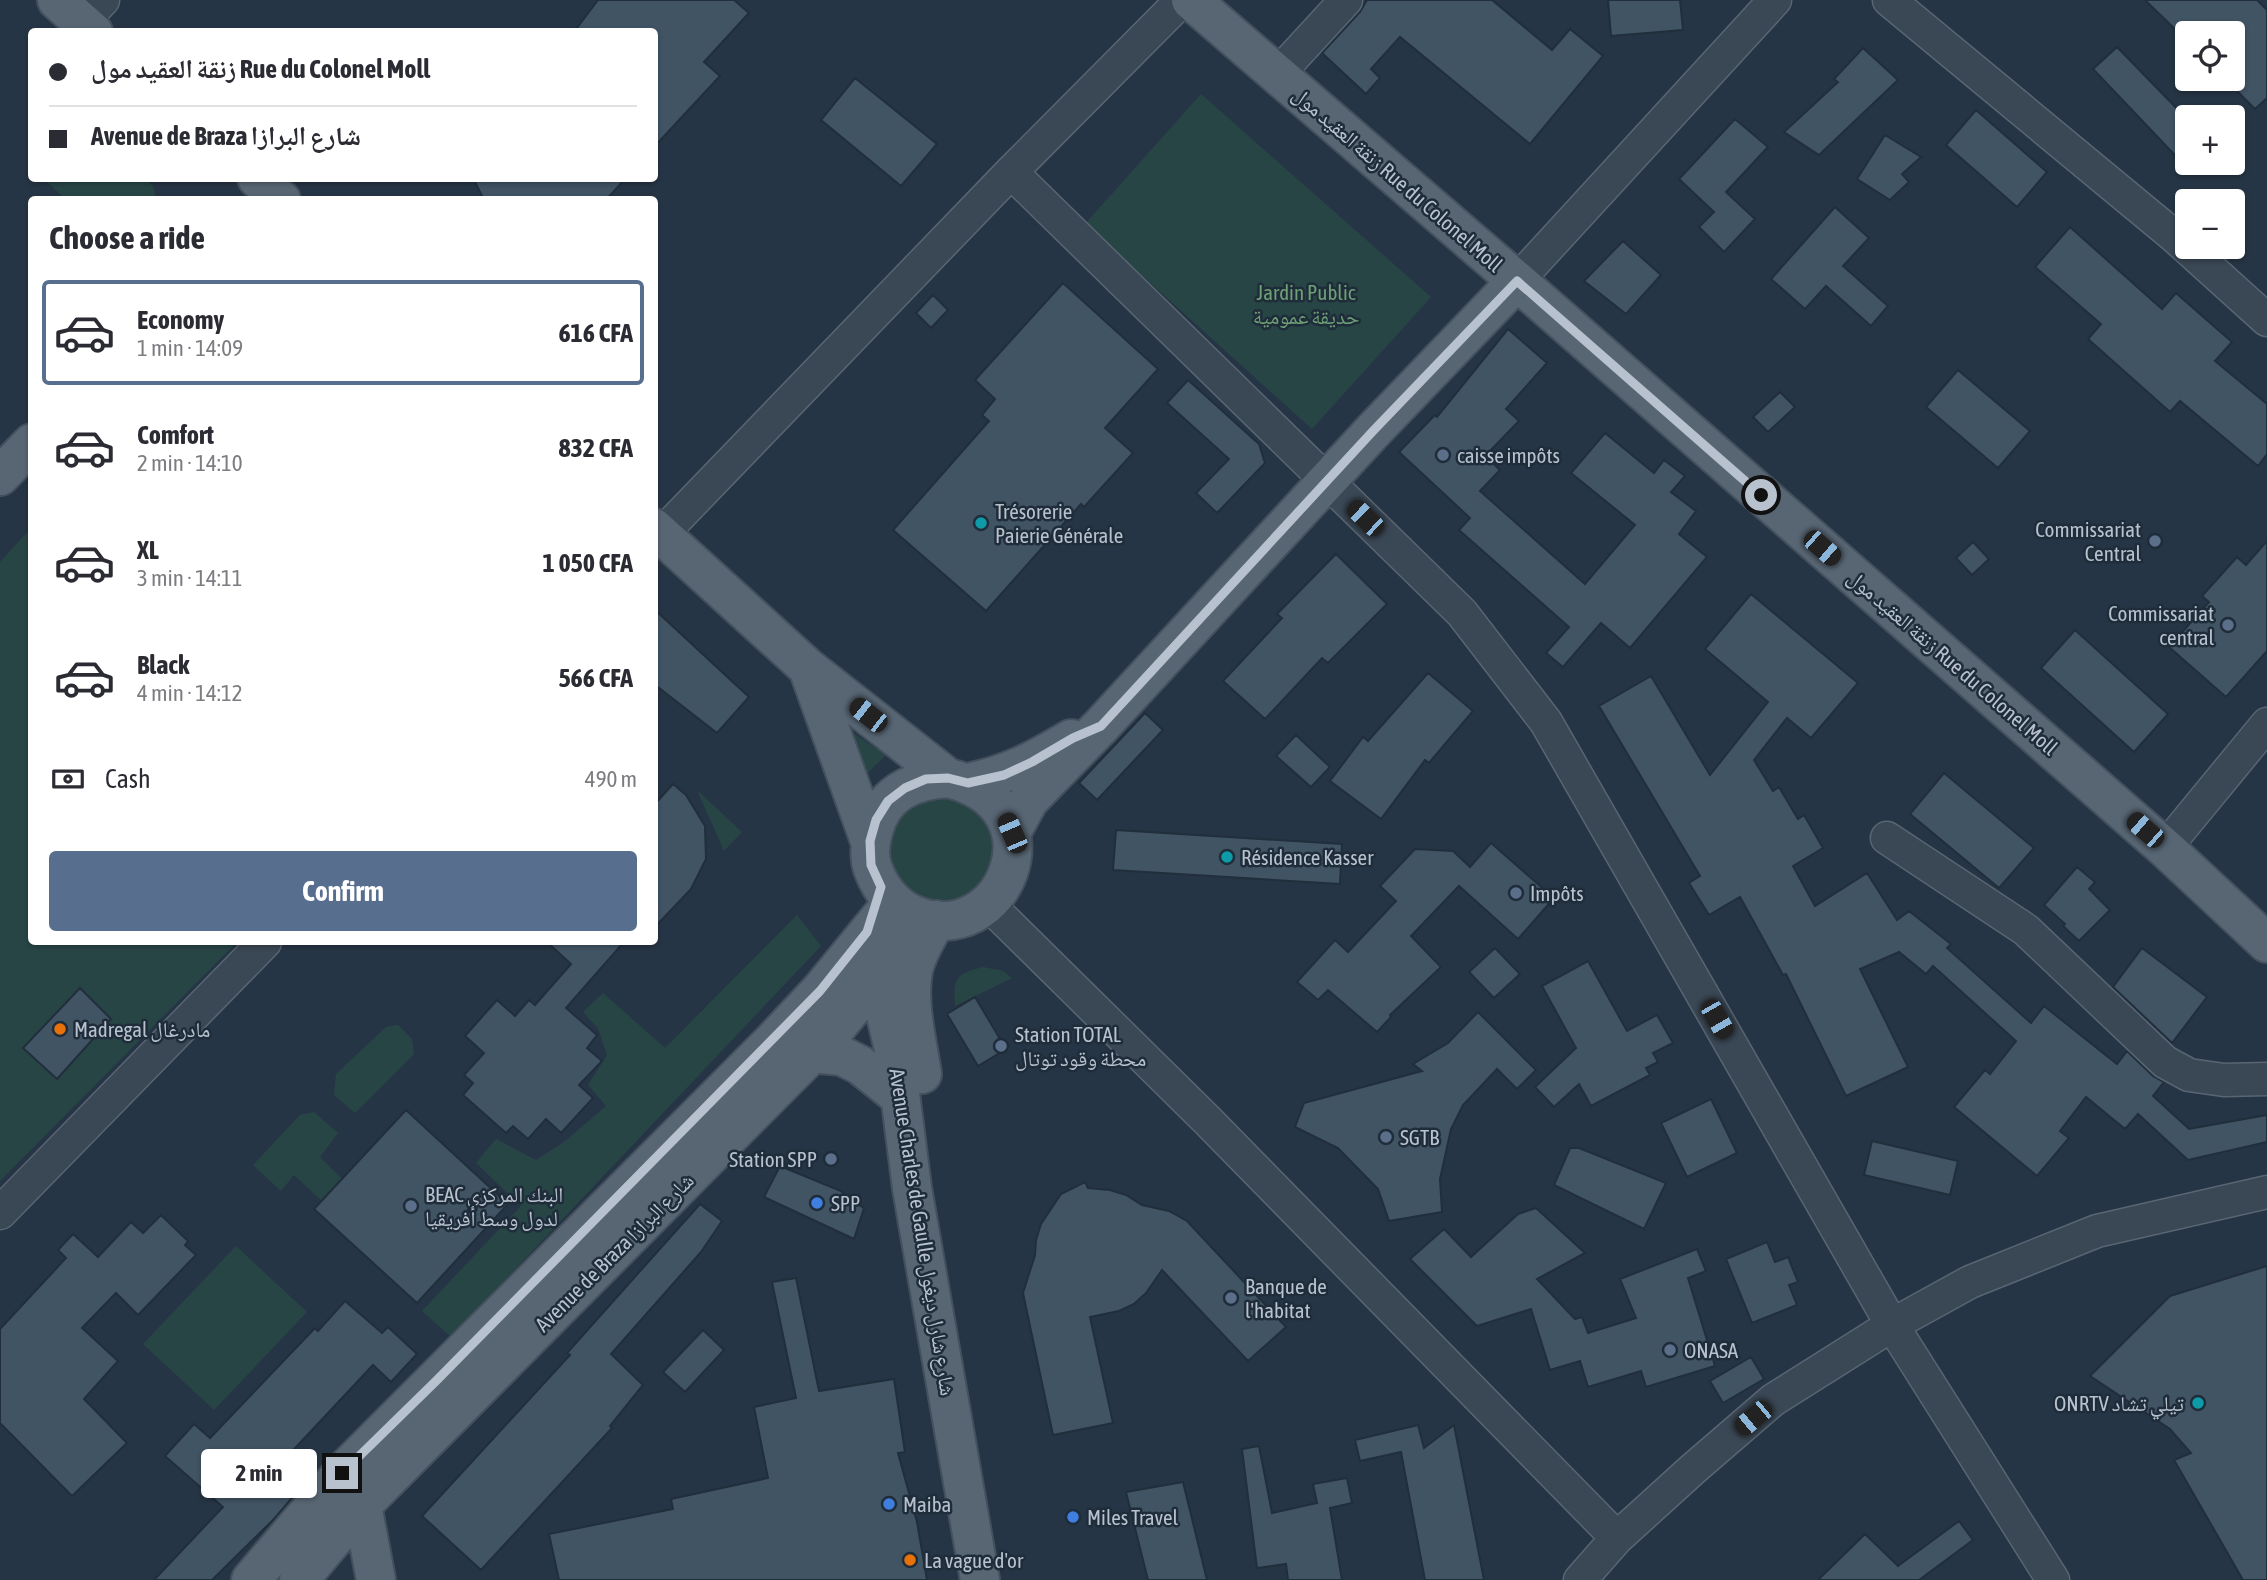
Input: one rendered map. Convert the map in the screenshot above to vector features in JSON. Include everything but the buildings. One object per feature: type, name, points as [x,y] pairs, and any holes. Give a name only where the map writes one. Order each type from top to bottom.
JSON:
[{"type":"main road","name":"زنقة العقيد مول Rue du Colonel Moll","points":[[1191,0],[1517,281],[2165,848],[2267,943]]},
{"type":"main road","points":[[1012,833],[1029,800],[1101,726],[1327,480],[1517,281]]},
{"type":"main road","points":[[0,476],[28,447]]},
{"type":"main road","points":[[658,536],[808,668],[958,780],[987,794],[1003,811],[1012,833],[1013,859],[1004,884],[988,904],[972,914],[955,919],[908,907],[871,865],[870,841],[808,668]]},
{"type":"main road","points":[[870,841],[876,820],[888,801],[905,788],[926,779],[958,780],[1004,775],[1101,726]]},
{"type":"main road","points":[[867,932],[908,907]]},
{"type":"main road","name":"Avenue de Braza شارع البرازا","points":[[251,1580],[342,1473],[449,1394],[830,1035],[863,995],[908,907]]},
{"type":"main road","name":"Avenue Charles de Gaulle شارع شارل ديغول","points":[[908,907],[921,948],[913,970],[912,996],[923,1077],[932,1182],[1006,1580]]},
{"type":"main road","name":"Avenue de Braza شارع البرازا","points":[[299,1580],[449,1394],[820,991],[867,932]]},
{"type":"main road","name":"Avenue Charles de Gaulle شارع شارل ديغول","points":[[867,932],[895,1054],[912,1188],[980,1580]]},
{"type":"main road","points":[[811,1053],[842,1056],[860,1065],[899,1096]]},
{"type":"main road","points":[[342,1473],[362,1505],[376,1580]]},
{"type":"street","points":[[658,534],[1182,0]]},
{"type":"street","points":[[1277,75],[1346,0]]},
{"type":"street","points":[[1517,281],[1775,0]]},
{"type":"street","points":[[1889,0],[2174,236],[2267,320]]},
{"type":"street","points":[[1011,172],[1462,613],[1546,722],[1892,1325],[2053,1580]]},
{"type":"street","points":[[2165,848],[2267,724]]},
{"type":"street","points":[[1887,838],[2026,930],[2165,1062],[2189,1075],[2224,1080],[2267,1079]]},
{"type":"street","points":[[988,904],[1208,1120],[1617,1538]]},
{"type":"street","points":[[0,1213],[262,945]]},
{"type":"street","points":[[1580,1580],[1617,1538],[1773,1400],[1892,1325],[1970,1282],[2097,1231],[2267,1192]]},
{"type":"green space","name":"Jardin Public حديقة عمومية","points":[[1201,94],[1431,297],[1312,429],[1085,224]]},
{"type":"green space","points":[[47,182],[148,182],[153,186],[155,196],[62,196]]},
{"type":"green space","points":[[28,531],[28,945],[234,945],[0,1181],[0,562]]},
{"type":"green space","points":[[844,727],[886,755],[858,782]]},
{"type":"green space","points":[[697,790],[742,832],[724,851]]},
{"type":"green space","points":[[968,793],[1001,839],[980,893],[942,906],[906,893],[885,862],[888,825],[912,796]]},
{"type":"green space","points":[[797,915],[821,946],[451,1337],[422,1311],[521,1206],[476,1163],[496,1139],[536,1160],[564,1142],[606,1106],[588,1085],[607,1055],[598,1028],[583,1012],[603,993],[665,1048]]},
{"type":"green space","points":[[983,967],[1003,971],[1012,978],[955,1006],[958,979],[967,972]]},
{"type":"green space","points":[[398,1025],[412,1039],[414,1054],[355,1113],[334,1095],[336,1074],[386,1027]]},
{"type":"green space","points":[[314,1112],[338,1133],[320,1157],[342,1179],[322,1201],[294,1175],[281,1191],[253,1165],[300,1115]]},
{"type":"green space","points":[[236,1246],[307,1312],[214,1410],[143,1344]]},
{"type":"place","name":"caisse impôts","points":[[1443,455]]},
{"type":"place","name":"Trésorerie Paierie Générale","points":[[981,523]]},
{"type":"place","name":"Commissariat Central","points":[[2155,541]]},
{"type":"place","name":"Commissariat central","points":[[2228,625]]},
{"type":"place","name":"Résidence Kasser","points":[[1227,857]]},
{"type":"place","name":"Impôts","points":[[1516,893]]},
{"type":"place","name":"Madregal مادرغال","points":[[60,1029]]},
{"type":"place","name":"Station TOTAL محطة وقود توتال","points":[[1001,1046]]},
{"type":"place","name":"SGTB","points":[[1386,1137]]},
{"type":"place","name":"Station SPP","points":[[831,1159]]},
{"type":"place","name":"SPP","points":[[817,1203]]},
{"type":"place","name":"BEAC البنك المركزي لدول وسط أفريقيا","points":[[411,1206]]},
{"type":"place","name":"Banque de l'habitat","points":[[1231,1298]]},
{"type":"place","name":"ONASA","points":[[1670,1350]]},
{"type":"place","name":"ONRTV تيلي تشاد","points":[[2198,1403]]},
{"type":"place","name":"Maiba","points":[[889,1504]]},
{"type":"place","name":"Miles Travel","points":[[1073,1517]]},
{"type":"place","name":"La vague d'or","points":[[910,1560]]},
{"type":"route","points":[[342,1473],[820,991],[867,932],[881,887],[871,865],[870,841],[876,820],[888,801],[905,788],[926,779],[948,778],[968,783],[1004,775],[1101,726],[1373,431],[1517,281],[1761,495]]}]
